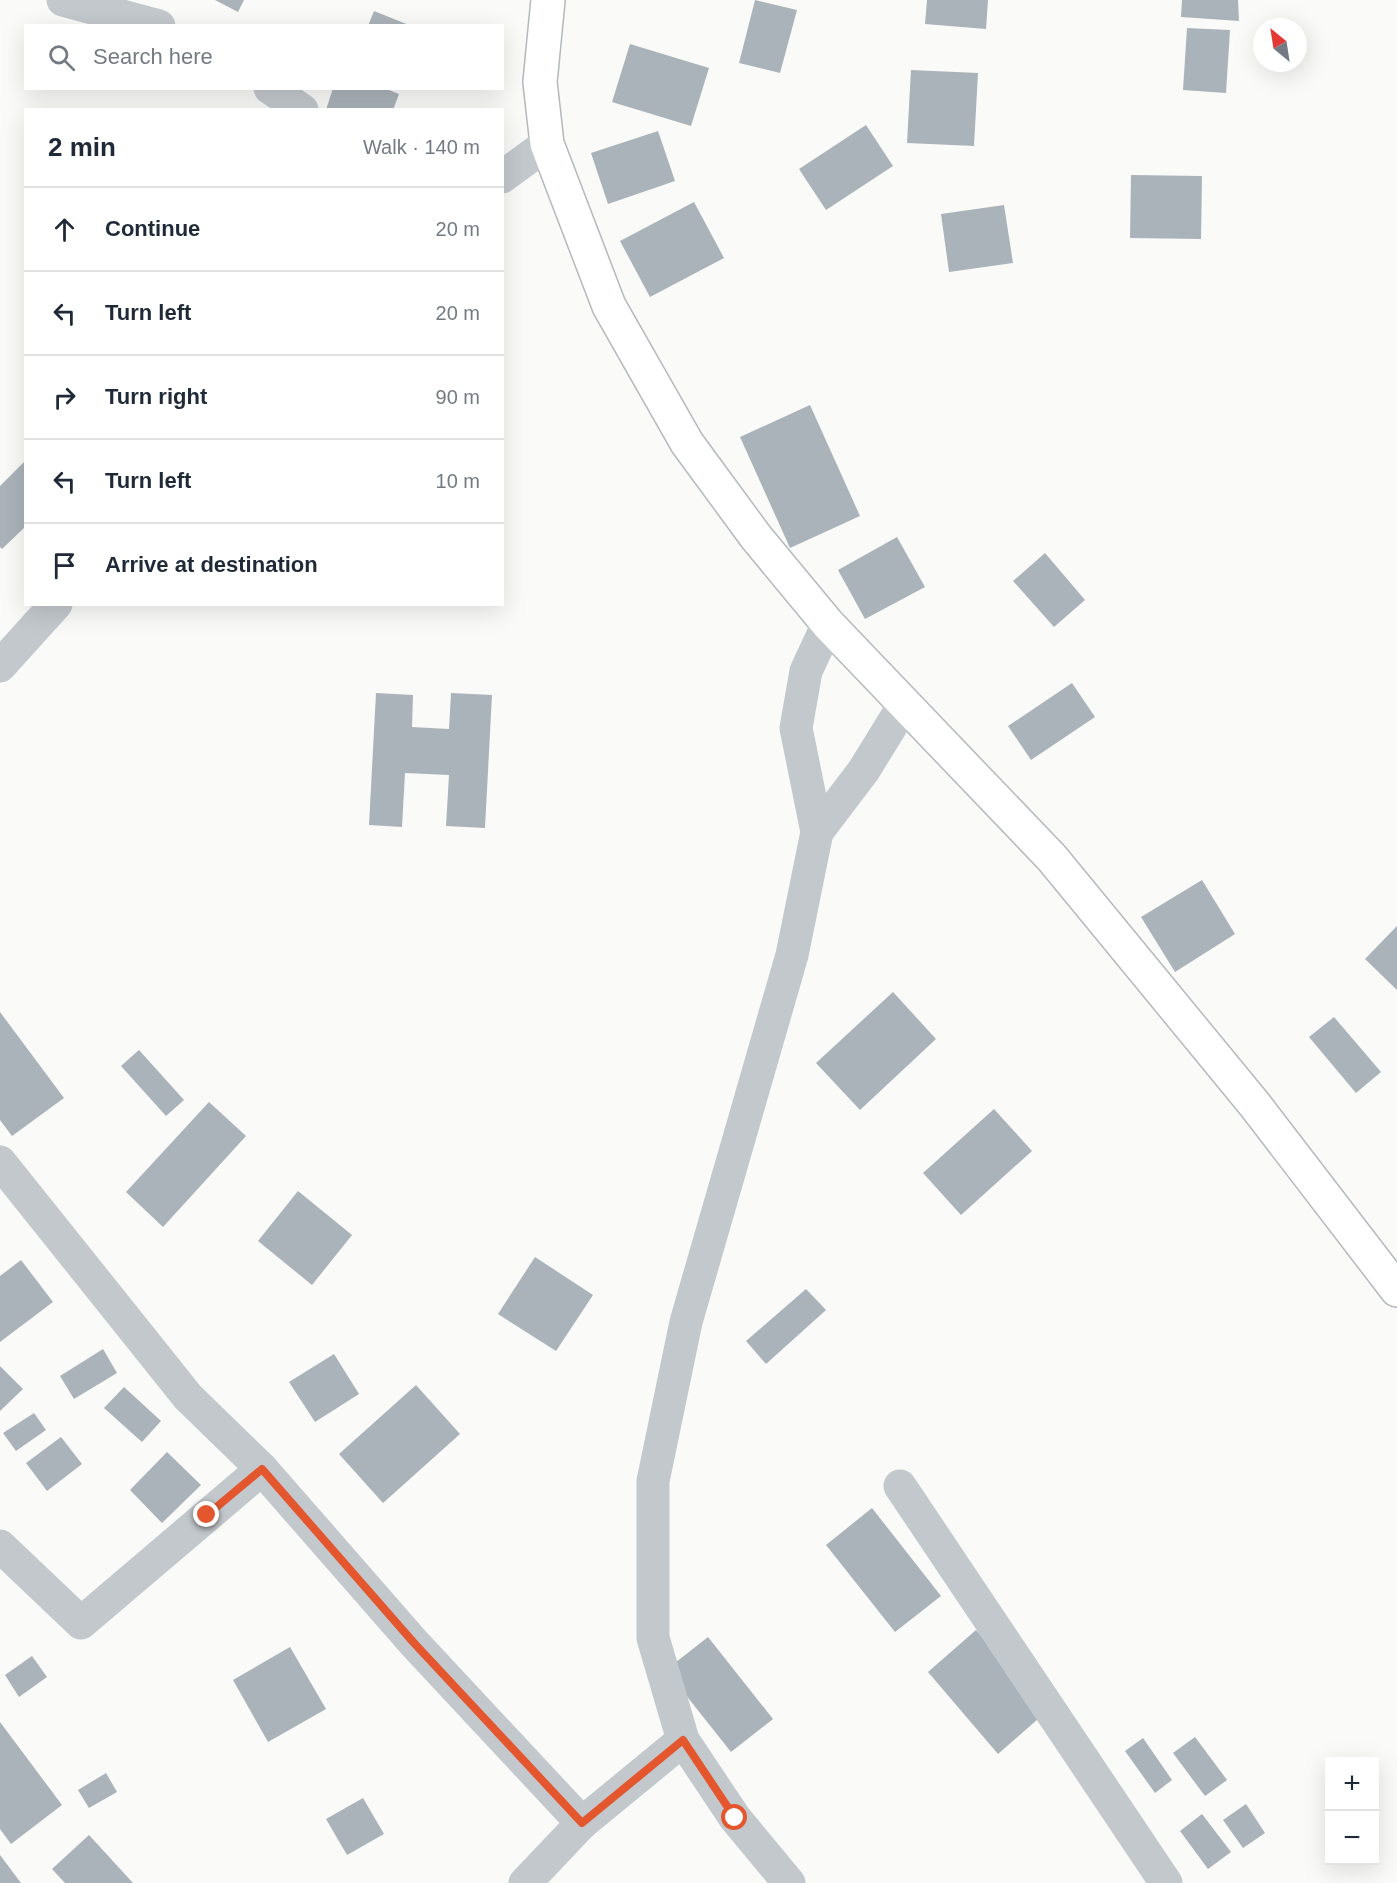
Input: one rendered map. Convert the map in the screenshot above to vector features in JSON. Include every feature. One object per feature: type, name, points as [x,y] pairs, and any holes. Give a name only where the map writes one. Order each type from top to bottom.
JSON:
[{"type":"highway","points":[[548,0],[540,82],[547,144],[609,306],[687,443],[756,537],[828,624],[1052,858],[1255,1105],[1397,1290]]},
{"type":"street","points":[[63,0],[152,24]]},
{"type":"street","points":[[273,90],[299,108]]},
{"type":"street","points":[[504,176],[547,144]]},
{"type":"street","points":[[0,666],[54,606]]},
{"type":"street","points":[[789,1883],[735,1818],[683,1740],[653,1638],[654,1481],[686,1322],[792,955],[817,832],[796,728],[806,671],[828,624]]},
{"type":"street","points":[[817,832],[864,770],[904,705]]},
{"type":"street","points":[[0,1162],[188,1397],[262,1469],[414,1643],[582,1823]]},
{"type":"street","points":[[0,1546],[81,1623],[262,1469]]},
{"type":"street","points":[[900,1486],[1166,1883]]},
{"type":"street","points":[[525,1883],[582,1823],[683,1740]]},
{"type":"building","points":[[215,0],[244,0],[238,12]]},
{"type":"building","points":[[755,0],[797,10],[780,73],[739,63]]},
{"type":"building","points":[[927,0],[988,0],[986,29],[925,24]]},
{"type":"building","points":[[1182,0],[1238,0],[1239,21],[1181,17]]},
{"type":"building","points":[[374,11],[406,24],[369,24]]},
{"type":"building","points":[[1187,28],[1230,30],[1226,93],[1183,90]]},
{"type":"building","points":[[630,44],[709,68],[691,126],[612,102]]},
{"type":"building","points":[[911,70],[978,73],[974,146],[907,143]]},
{"type":"building","points":[[332,90],[389,90],[399,94],[394,108],[327,108]]},
{"type":"building","points":[[866,125],[893,166],[826,210],[799,169]]},
{"type":"building","points":[[658,131],[675,181],[608,204],[591,153]]},
{"type":"building","points":[[1131,175],[1202,176],[1201,239],[1130,238]]},
{"type":"building","points":[[694,202],[724,258],[650,297],[620,241]]},
{"type":"building","points":[[1004,205],[1013,263],[949,272],[941,214]]},
{"type":"building","points":[[810,405],[860,516],[790,548],[740,437]]},
{"type":"building","points":[[24,462],[24,528],[2,549],[0,547],[0,486]]},
{"type":"building","points":[[897,537],[925,587],[865,619],[838,570]]},
{"type":"building","points":[[1045,553],[1085,600],[1054,627],[1013,581]]},
{"type":"building","points":[[1072,683],[1095,717],[1031,760],[1008,726]]},
{"type":"building","points":[[376,693],[413,695],[412,727],[449,729],[451,693],[492,695],[485,828],[446,826],[449,775],[405,773],[402,827],[369,825]]},
{"type":"building","points":[[1202,880],[1235,934],[1175,972],[1141,917]]},
{"type":"building","points":[[1397,926],[1397,990],[1365,959]]},
{"type":"building","points":[[893,992],[936,1039],[860,1110],[816,1063]]},
{"type":"building","points":[[0,1012],[64,1098],[12,1136],[0,1120]]},
{"type":"building","points":[[1334,1017],[1381,1072],[1356,1093],[1309,1037]]},
{"type":"building","points":[[139,1050],[184,1100],[166,1116],[121,1066]]},
{"type":"building","points":[[209,1102],[246,1136],[163,1227],[126,1192]]},
{"type":"building","points":[[994,1109],[1032,1151],[961,1215],[923,1173]]},
{"type":"building","points":[[298,1191],[352,1235],[312,1285],[258,1241]]},
{"type":"building","points":[[535,1257],[593,1295],[556,1351],[498,1314]]},
{"type":"building","points":[[21,1260],[53,1302],[0,1342],[0,1276]]},
{"type":"building","points":[[806,1289],[826,1310],[766,1364],[746,1341]]},
{"type":"building","points":[[103,1349],[117,1373],[74,1399],[60,1376]]},
{"type":"building","points":[[334,1354],[359,1394],[315,1422],[289,1382]]},
{"type":"building","points":[[0,1366],[23,1389],[0,1411]]},
{"type":"building","points":[[416,1385],[460,1434],[383,1503],[339,1454]]},
{"type":"building","points":[[124,1387],[161,1421],[142,1442],[104,1408]]},
{"type":"building","points":[[34,1413],[46,1430],[16,1451],[3,1433]]},
{"type":"building","points":[[61,1437],[82,1464],[47,1491],[26,1463]]},
{"type":"building","points":[[167,1452],[201,1485],[162,1523],[130,1490]]},
{"type":"building","points":[[872,1508],[941,1596],[895,1632],[826,1545]]},
{"type":"building","points":[[976,1630],[1046,1712],[998,1754],[928,1672]]},
{"type":"building","points":[[708,1637],[773,1719],[731,1752],[666,1670]]},
{"type":"building","points":[[290,1647],[326,1709],[268,1742],[233,1680]]},
{"type":"building","points":[[32,1656],[47,1677],[19,1697],[5,1675]]},
{"type":"building","points":[[0,1722],[62,1805],[11,1844],[0,1829]]},
{"type":"building","points":[[1195,1737],[1227,1780],[1205,1796],[1173,1753]]},
{"type":"building","points":[[1143,1738],[1172,1780],[1155,1793],[1125,1751]]},
{"type":"building","points":[[106,1773],[117,1792],[89,1808],[78,1790]]},
{"type":"building","points":[[363,1798],[384,1834],[347,1855],[326,1819]]},
{"type":"building","points":[[1246,1804],[1265,1833],[1243,1848],[1223,1820]]},
{"type":"building","points":[[1202,1814],[1231,1852],[1208,1869],[1180,1831]]},
{"type":"building","points":[[89,1835],[133,1883],[65,1883],[52,1869]]},
{"type":"building","points":[[0,1855],[21,1883],[0,1883]]},
{"type":"route","points":[[207,1515],[262,1469],[414,1643],[582,1823],[683,1740],[735,1818]]}]
